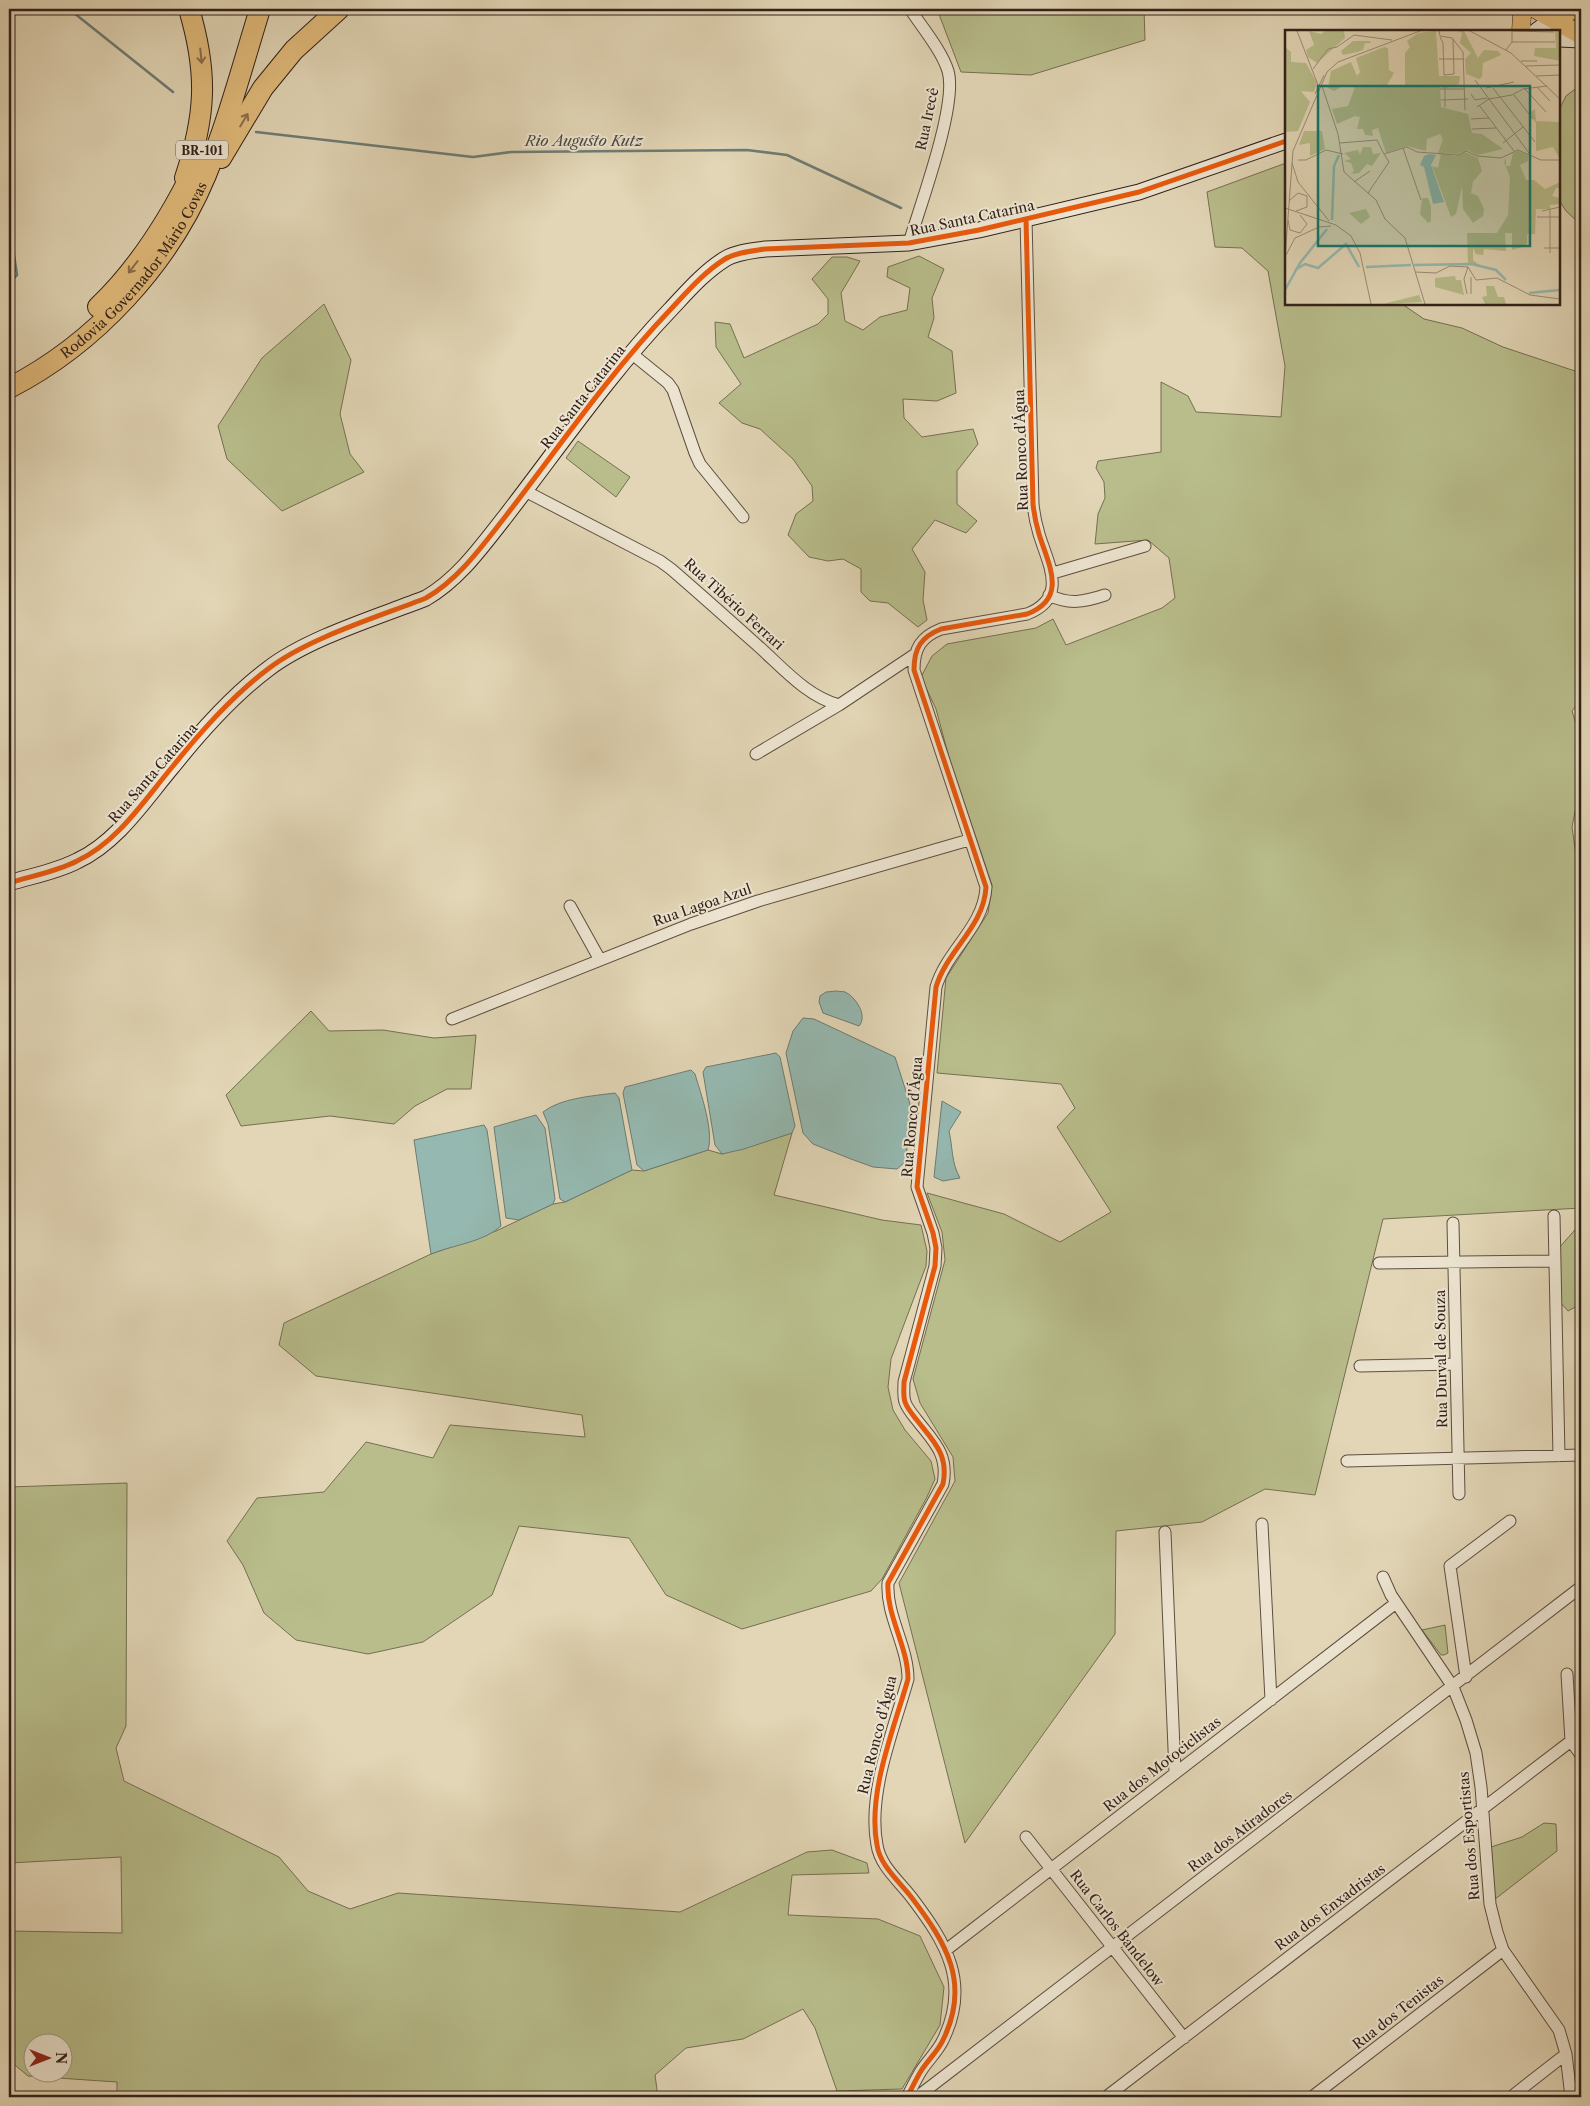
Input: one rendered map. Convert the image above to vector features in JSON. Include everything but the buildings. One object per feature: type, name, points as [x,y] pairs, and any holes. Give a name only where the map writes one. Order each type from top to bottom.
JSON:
[{"type":"highway","points":[[162,228],[181,189],[194,153],[200,121],[203,81],[199,43],[189,9]]},
{"type":"highway","name":"Rodovia Governador Mário Covas","points":[[9,372],[43,351],[96,308],[123,280],[162,228],[200,156],[248,9]]},
{"type":"highway","name":"Rodovia Governador Mário Covas","points":[[9,388],[65,352],[95,328],[127,297],[161,255],[191,207],[213,154],[260,9]]},
{"type":"highway","points":[[191,207],[263,88],[294,50],[339,9]]},
{"type":"main road","points":[[1520,9],[1522,15],[1521,30]]},
{"type":"main road","points":[[1535,9],[1581,35]]},
{"type":"main road","points":[[1552,19],[1575,9]]},
{"type":"main road","points":[[1581,10],[1578,20],[1581,31]]},
{"type":"street","name":"Rua Irecê","points":[[909,243],[943,128],[948,108],[950,81],[940,52],[910,9]]},
{"type":"street","points":[[1537,30],[1552,19]]},
{"type":"street","points":[[1560,39],[1581,40]]},
{"type":"street","name":"Rua Santa Catarina","points":[[9,883],[78,861],[102,845],[132,816],[222,710],[269,668],[320,640],[426,598],[440,590],[473,557],[594,398],[631,353],[692,286],[727,257],[744,252],[765,250],[909,243],[979,230],[1139,192],[1285,140]]},
{"type":"street","name":"Rua Ronco d’Água","points":[[1026,219],[1033,504],[1039,534],[1053,573]]},
{"type":"street","points":[[631,353],[668,383],[673,390],[700,464],[743,517]]},
{"type":"street","name":"Rua Tibério Ferrari","points":[[524,491],[660,561],[818,698],[839,705]]},
{"type":"street","points":[[756,754],[839,705],[914,655],[920,641],[930,633],[941,629],[1027,614],[1037,610],[1044,604],[1049,595],[1053,573],[1145,546]]},
{"type":"street","points":[[1049,595],[1072,603],[1083,602],[1105,595]]},
{"type":"street","name":"Rua Ronco d’Água","points":[[907,2097],[922,2069],[943,2040],[953,2013],[955,1991],[946,1950],[930,1922],[881,1857],[875,1835],[875,1809],[884,1762],[908,1679],[908,1666],[888,1595],[888,1583],[943,1484],[945,1474],[942,1453],[909,1411],[904,1393],[904,1382],[936,1266],[936,1248],[933,1232],[917,1187],[936,987],[940,973],[982,912],[986,887],[914,670],[914,655]]},
{"type":"street","name":"Rua Lagoa Azul","points":[[452,1019],[690,924],[758,901],[970,840]]},
{"type":"street","points":[[570,906],[600,960]]},
{"type":"street","points":[[1554,1216],[1559,1456]]},
{"type":"street","name":"Rua Durval de Souza","points":[[1453,1223],[1459,1494]]},
{"type":"street","points":[[1379,1263],[1555,1261]]},
{"type":"street","points":[[1360,1366],[1456,1364]]},
{"type":"street","points":[[1347,1461],[1581,1455]]},
{"type":"street","points":[[1466,1677],[1450,1566],[1510,1520]]},
{"type":"street","points":[[1262,1524],[1271,1700]]},
{"type":"street","points":[[1165,1532],[1175,1773]]},
{"type":"street","name":"Rua dos Esportistas","points":[[1383,1577],[1396,1603],[1453,1687],[1472,1739],[1483,1808],[1490,1904],[1494,1924],[1503,1950],[1559,2030],[1566,2054],[1571,2097]]},
{"type":"street","name":"Rua dos Atiradores","points":[[917,2097],[1581,1587]]},
{"type":"street","name":"Rua dos Motociclistas","points":[[946,1950],[1396,1603]]},
{"type":"street","points":[[1567,1674],[1571,1741],[1581,1755]]},
{"type":"street","name":"Rua dos Enxadristas","points":[[1106,2097],[1571,1741]]},
{"type":"street","name":"Rua Carlos Bandelow","points":[[1026,1837],[1184,2038]]},
{"type":"street","name":"Rua dos Tenistas","points":[[1312,2097],[1503,1950]]},
{"type":"street","points":[[1511,2097],[1566,2054]]},
{"type":"green space","points":[[937,9],[1144,9],[1145,40],[1031,75],[961,72]]},
{"type":"green space","points":[[1581,86],[1581,700],[1572,711],[1581,740],[1581,782],[1572,827],[1578,870],[1581,871],[1581,1208],[1383,1219],[1315,1495],[1265,1489],[1202,1522],[1116,1531],[1115,1634],[965,1843],[899,1583],[955,1481],[953,1457],[920,1403],[913,1379],[945,1260],[942,1232],[927,1193],[1004,1214],[1060,1242],[1111,1212],[1057,1127],[1075,1108],[1061,1084],[937,1073],[946,978],[988,913],[992,885],[950,761],[936,709],[921,677],[932,656],[947,644],[1036,628],[1053,619],[1066,645],[1162,608],[1175,598],[1169,558],[1148,540],[1095,544],[1098,514],[1105,498],[1104,482],[1096,468],[1098,461],[1161,452],[1161,382],[1188,396],[1196,412],[1281,417],[1285,366],[1268,271],[1242,248],[1215,247],[1207,192],[1285,163],[1285,305],[1403,305],[1424,319],[1462,328],[1503,347],[1578,372],[1579,223],[1566,211],[1560,202],[1560,108],[1566,96]]},
{"type":"green space","points":[[919,256],[944,269],[932,298],[934,318],[928,337],[952,351],[956,393],[937,401],[903,399],[904,418],[922,437],[973,429],[978,444],[957,471],[957,504],[977,521],[966,533],[935,520],[912,549],[925,572],[923,600],[927,620],[918,627],[888,603],[870,601],[861,592],[861,569],[843,559],[828,561],[809,557],[788,535],[796,514],[813,501],[812,486],[793,459],[760,429],[742,423],[719,403],[741,384],[716,347],[715,322],[730,324],[744,358],[818,324],[828,314],[828,299],[812,279],[832,257],[847,257],[860,261],[841,293],[845,321],[863,330],[880,317],[907,310],[910,288],[887,277],[888,267]]},
{"type":"green space","points":[[324,304],[351,360],[340,414],[350,454],[364,472],[282,511],[227,459],[218,426],[262,358]]},
{"type":"green space","points":[[578,441],[630,477],[616,497],[566,458]]},
{"type":"green space","points":[[311,1011],[329,1031],[383,1030],[434,1038],[476,1035],[471,1089],[447,1089],[415,1106],[394,1124],[330,1116],[241,1126],[226,1095]]},
{"type":"green space","points":[[792,1133],[774,1195],[882,1220],[921,1225],[927,1251],[926,1266],[891,1359],[888,1387],[893,1410],[905,1430],[931,1461],[935,1479],[882,1579],[871,1591],[742,1629],[666,1595],[629,1538],[519,1526],[492,1595],[423,1642],[368,1654],[296,1640],[264,1613],[243,1565],[227,1541],[257,1498],[324,1492],[366,1442],[433,1458],[450,1425],[585,1437],[582,1415],[316,1376],[279,1345],[284,1323],[431,1254],[496,1231],[553,1204],[565,1202],[632,1170],[644,1171],[708,1150],[722,1154]]},
{"type":"green space","points":[[1581,1223],[1581,1304],[1568,1311],[1560,1302],[1558,1249]]},
{"type":"green space","points":[[127,1483],[126,1726],[116,1748],[124,1781],[279,1857],[308,1891],[350,1909],[398,1893],[680,1912],[807,1852],[832,1850],[867,1863],[869,1873],[792,1875],[788,1915],[878,1919],[920,1936],[944,1987],[940,2025],[902,2089],[837,2091],[815,2028],[803,2009],[743,2039],[686,2048],[655,2075],[658,2097],[117,2097],[117,2082],[72,2079],[72,2034],[22,2034],[22,2071],[9,2060],[9,1931],[122,1933],[121,1857],[9,1863],[9,1487]]},
{"type":"green space","points":[[1445,1625],[1448,1653],[1441,1655],[1422,1630]]},
{"type":"green space","points":[[1544,1823],[1556,1824],[1557,1851],[1494,1900],[1491,1847],[1522,1837]]},
{"type":"water","points":[[837,991],[849,994],[857,1002],[862,1017],[859,1026],[823,1013],[819,1002],[820,996],[826,992]]},
{"type":"water","points":[[803,1018],[814,1019],[895,1057],[910,1104],[906,1161],[897,1169],[873,1167],[851,1159],[813,1144],[803,1133],[786,1053],[793,1031]]},
{"type":"water","points":[[776,1053],[780,1057],[795,1126],[792,1133],[744,1149],[722,1154],[715,1145],[703,1072],[706,1067]]},
{"type":"water","points":[[691,1070],[695,1074],[706,1112],[709,1133],[708,1150],[644,1171],[637,1165],[623,1093],[625,1087]]},
{"type":"water","points":[[615,1093],[619,1098],[632,1170],[565,1202],[560,1199],[548,1124],[543,1112],[550,1107],[568,1101]]},
{"type":"water","points":[[942,1101],[961,1112],[949,1131],[954,1161],[960,1178],[943,1181],[934,1177]]},
{"type":"water","points":[[536,1115],[545,1128],[555,1199],[553,1204],[519,1220],[506,1218],[494,1127]]},
{"type":"water","points":[[484,1125],[487,1130],[501,1226],[477,1240],[431,1254],[414,1140]]},
{"type":"waterway","name":"Rio Augusto Kutz","points":[[69,9],[173,92]]},
{"type":"waterway","name":"Rio Augusto Kutz","points":[[256,132],[473,157],[511,152],[747,150],[787,155],[901,208]]},
{"type":"waterway","points":[[9,249],[14,255],[17,275],[9,283]]},
{"type":"cycle path","points":[[9,883],[69,865],[92,853],[105,843],[130,819],[218,714],[255,679],[284,658],[323,638],[426,598],[449,581],[488,539],[585,411],[648,334],[689,289],[725,259],[740,253],[765,249],[909,243],[979,230],[1139,192],[1285,141]]},
{"type":"cycle path","points":[[907,2097],[921,2071],[943,2040],[951,2019],[955,2000],[951,1965],[944,1948],[935,1931],[912,1898],[886,1867],[877,1845],[875,1825],[879,1783],[889,1740],[908,1679],[905,1655],[890,1607],[888,1583],[943,1484],[944,1464],[942,1456],[934,1441],[908,1409],[904,1397],[904,1382],[935,1266],[936,1248],[933,1233],[917,1187],[936,987],[948,961],[979,914],[984,901],[986,887],[914,670],[914,662],[920,644],[934,632],[941,629],[1027,614],[1040,607],[1048,599],[1052,590],[1050,568],[1035,519],[1033,504],[1026,219]]}]
